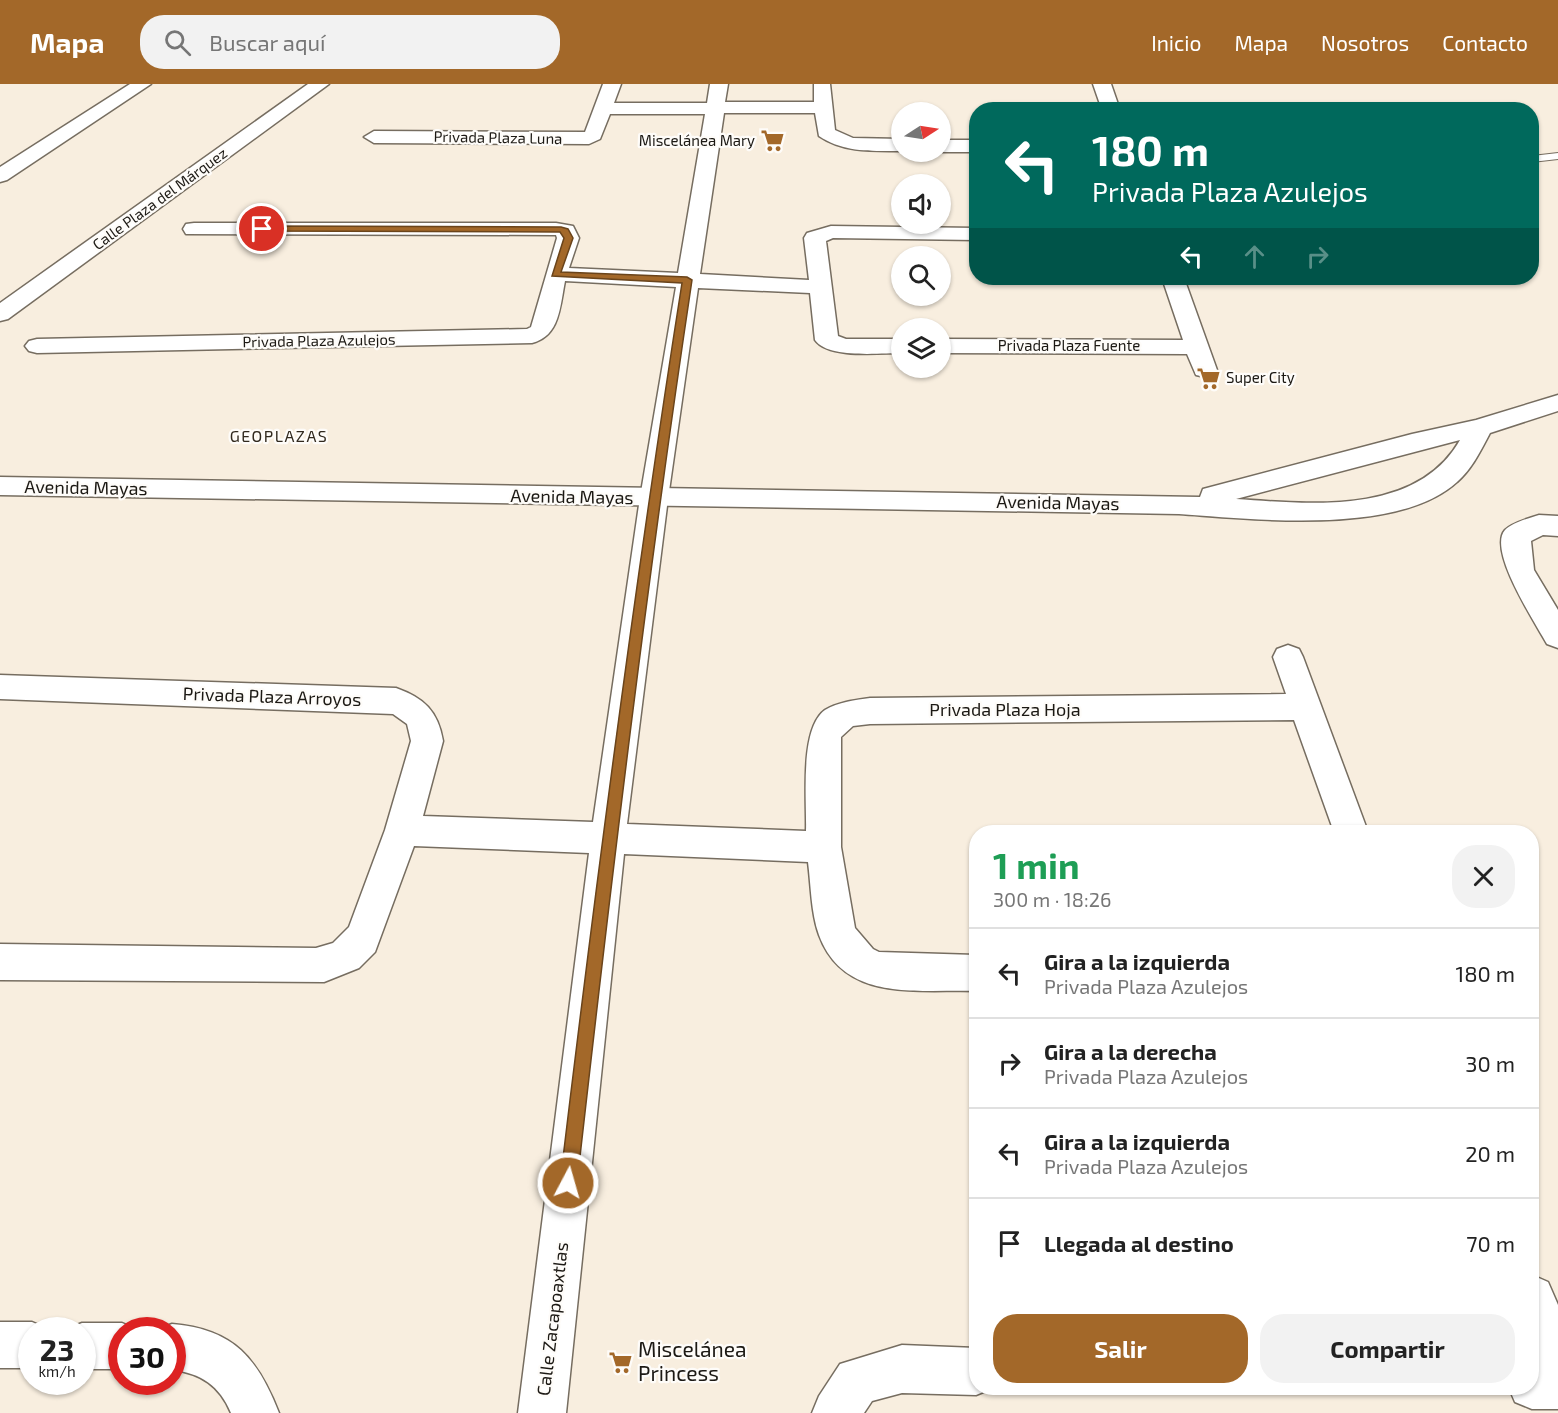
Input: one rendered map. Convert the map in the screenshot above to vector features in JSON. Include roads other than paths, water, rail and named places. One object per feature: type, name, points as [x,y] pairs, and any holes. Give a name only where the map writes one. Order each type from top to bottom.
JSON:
[{"type":"street","points":[[0,176],[142,84]]},
{"type":"street","name":"Calle Plaza del Márquez","points":[[0,314],[320,84]]},
{"type":"street","name":"Privada Plaza Luna","points":[[374,137],[584,138],[593,135],[612,84]]},
{"type":"street","points":[[822,84],[826,132],[840,142],[852,145],[891,145]]},
{"type":"street","points":[[1102,84],[1108,102]]},
{"type":"street","points":[[604,109],[717,96],[823,107]]},
{"type":"street","name":"Calle Zacapoaxtlas","points":[[542,1413],[608,838],[654,498],[717,96]]},
{"type":"street","points":[[951,146],[969,146]]},
{"type":"street","name":"Privada Plaza Azulejos","points":[[37,346],[525,338],[542,330],[568,238],[565,231],[561,230],[194,229]]},
{"type":"street","points":[[891,346],[843,346],[827,340],[815,238],[821,234],[969,234]]},
{"type":"street","points":[[556,274],[819,286]]},
{"type":"street","points":[[1176,285],[1205,370]]},
{"type":"street","name":"Privada Plaza Fuente","points":[[951,346],[1198,347]]},
{"type":"street","name":"Avenida Mayas","points":[[1179,505],[1412,442],[1480,427],[1558,403]]},
{"type":"street","name":"Avenida Mayas","points":[[0,486],[1179,505],[1332,512],[1383,505],[1411,496],[1441,482],[1458,465],[1480,427]]},
{"type":"street","points":[[1549,526],[1516,536],[1520,570],[1558,636]]},
{"type":"street","points":[[1288,657],[1349,825]]},
{"type":"street","name":"Privada Plaza Arroyos","points":[[0,687],[396,701],[417,711],[425,726],[427,741],[402,830],[360,945],[347,956],[332,963],[316,966],[0,962]]},
{"type":"street","name":"Privada Plaza Hoja","points":[[969,973],[877,970],[860,962],[837,933],[823,847],[825,737],[828,727],[836,718],[853,712],[1307,707]]},
{"type":"street","points":[[402,830],[823,847]]},
{"type":"street","points":[[1539,1315],[1558,1360]]},
{"type":"street","points":[[0,1345],[18,1346]]},
{"type":"street","points":[[186,1351],[218,1359],[238,1375],[255,1413]]},
{"type":"street","points":[[836,1413],[857,1381],[902,1370],[969,1371]]},
{"type":"street","points":[[1539,1384],[1558,1385]]},
{"type":"lane","points":[[1539,158],[1558,156]]},
{"type":"place","name":"Miscelánea Mary","points":[[773,141]]},
{"type":"place","name":"Super City","points":[[1208,378]]},
{"type":"place","name":"Miscelánea Princess","points":[[620,1362]]},
{"type":"district","name":"GEOPLAZAS","points":[[279,436]]}]
